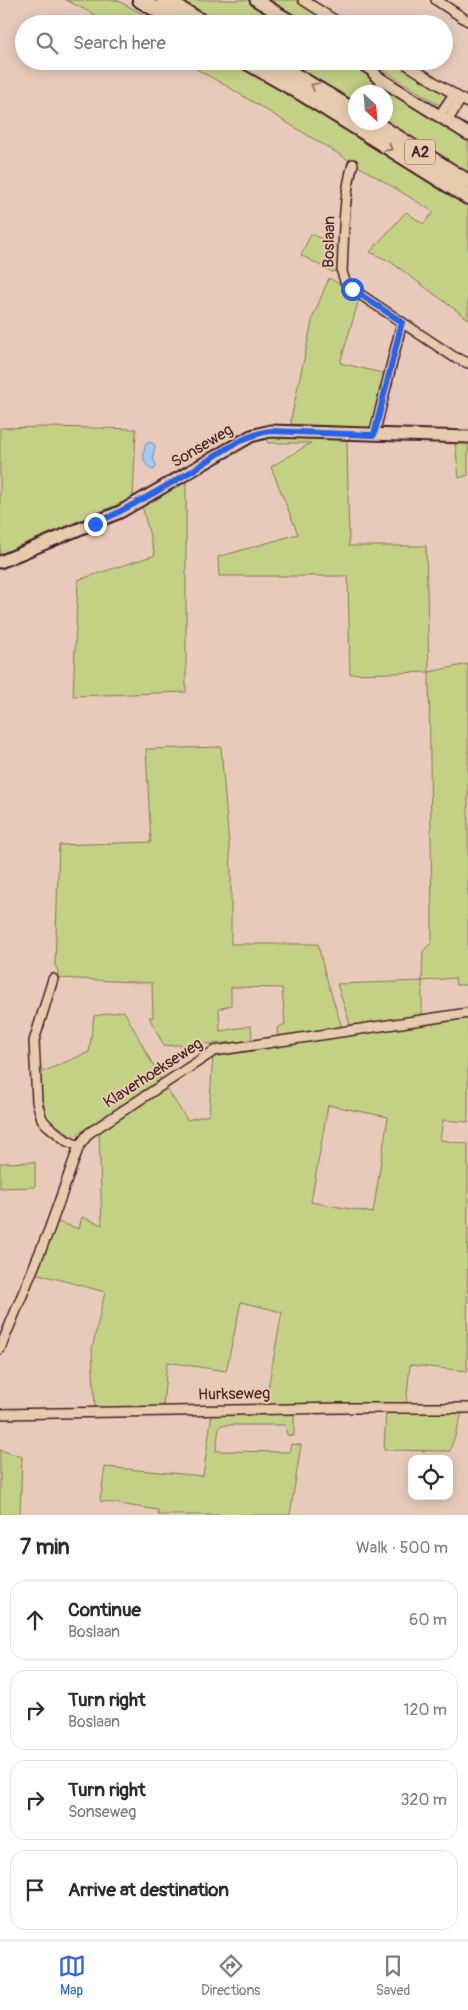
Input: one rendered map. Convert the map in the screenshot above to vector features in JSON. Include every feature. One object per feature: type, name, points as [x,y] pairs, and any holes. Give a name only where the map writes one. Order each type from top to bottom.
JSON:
[{"type":"highway","points":[[140,0],[165,15]]},
{"type":"highway","points":[[164,0],[190,15]]},
{"type":"highway","name":"A2","points":[[261,70],[303,94],[468,197]]},
{"type":"highway","points":[[286,70],[348,107]]},
{"type":"highway","name":"A2","points":[[386,130],[468,182]]},
{"type":"main road","points":[[256,0],[281,15]]},
{"type":"main road","points":[[372,70],[380,72],[445,115],[468,134]]},
{"type":"main road","points":[[445,115],[468,126]]},
{"type":"main road","name":"Sonseweg","points":[[0,562],[120,512],[260,432],[468,437]]},
{"type":"street","points":[[303,0],[327,15]]},
{"type":"street","points":[[436,0],[468,21]]},
{"type":"street","points":[[415,70],[461,99],[445,115]]},
{"type":"street","name":"Boslaan","points":[[353,164],[348,183],[344,215],[342,272],[345,281],[352,289],[454,356],[468,363]]},
{"type":"street","points":[[374,435],[402,322]]},
{"type":"street","points":[[53,979],[34,1041],[37,1102],[42,1119],[47,1125],[60,1136],[79,1146]]},
{"type":"street","name":"Klaverhoekseweg","points":[[0,1349],[49,1230],[79,1146],[89,1133],[214,1051],[468,1013]]},
{"type":"street","name":"Hurkseweg","points":[[0,1414],[342,1408],[468,1408]]},
{"type":"green space","points":[[66,0],[117,0],[144,15],[95,15]]},
{"type":"green space","points":[[181,0],[250,0],[275,15],[205,15]]},
{"type":"green space","points":[[269,0],[295,0],[320,15],[293,15]]},
{"type":"green space","points":[[198,70],[247,70],[468,204],[468,319],[391,262],[370,252],[406,212],[423,224],[434,212]]},
{"type":"green space","points":[[298,70],[363,70],[388,85],[348,85],[348,101]]},
{"type":"green space","points":[[383,70],[407,70],[448,96],[445,102],[439,105]]},
{"type":"green space","points":[[393,88],[468,135],[468,173],[393,126]]},
{"type":"green space","points":[[311,234],[338,246],[337,271],[332,272],[301,255]]},
{"type":"green space","points":[[329,278],[360,296],[340,363],[386,374],[372,428],[291,424],[313,317]]},
{"type":"green space","points":[[0,428],[136,429],[133,498],[0,554]]},
{"type":"green space","points":[[264,436],[347,438],[349,546],[426,546],[429,672],[350,674],[348,576],[219,576],[218,557],[298,534],[271,467],[311,443],[268,443]]},
{"type":"green space","points":[[455,442],[468,442],[468,475],[459,478]]},
{"type":"green space","points":[[186,480],[186,692],[73,696],[78,580],[155,555],[142,506]]},
{"type":"green space","points":[[468,664],[468,985],[456,985],[455,978],[422,981],[423,951],[432,942],[429,672]]},
{"type":"green space","points":[[221,747],[231,870],[231,944],[318,944],[342,1028],[278,1037],[277,1028],[285,1024],[282,988],[231,987],[231,1005],[219,1009],[220,1031],[251,1026],[252,1040],[164,1046],[149,1017],[153,1017],[152,983],[58,978],[58,971],[55,965],[59,845],[151,842],[146,749]]},
{"type":"green space","points":[[422,981],[422,1018],[351,1027],[337,984]]},
{"type":"green space","points":[[124,1011],[161,1080],[75,1136],[71,1136],[45,1117],[41,1106],[40,1073],[89,1052],[94,1016]]},
{"type":"green space","points":[[468,1017],[468,1122],[443,1120],[440,1140],[468,1144],[467,1371],[410,1365],[406,1405],[265,1405],[282,1312],[241,1302],[226,1371],[167,1362],[163,1407],[95,1409],[92,1349],[105,1292],[35,1273],[55,1221],[79,1229],[82,1217],[102,1225],[99,1131],[165,1086],[187,1120],[209,1115],[213,1055]],"holes":[[[328,1105],[388,1117],[373,1213],[311,1202]]]},
{"type":"green space","points":[[35,1162],[35,1187],[0,1188],[0,1163]]},
{"type":"green space","points":[[294,1412],[294,1436],[287,1435],[285,1425],[222,1425],[219,1427],[216,1451],[289,1452],[291,1444],[301,1445],[290,1515],[158,1515],[158,1510],[100,1501],[105,1467],[203,1476],[212,1414]]},
{"type":"green space","points":[[386,1412],[462,1413],[450,1451],[447,1451],[384,1450]]},
{"type":"green space","points":[[0,1450],[22,1457],[20,1515],[0,1515]]},
{"type":"water","points":[[150,442],[155,445],[153,457],[156,465],[155,469],[152,470],[146,465],[144,455],[146,444]]},
{"type":"route","points":[[95,524],[139,502],[260,432],[374,435],[402,322],[352,289]]}]
